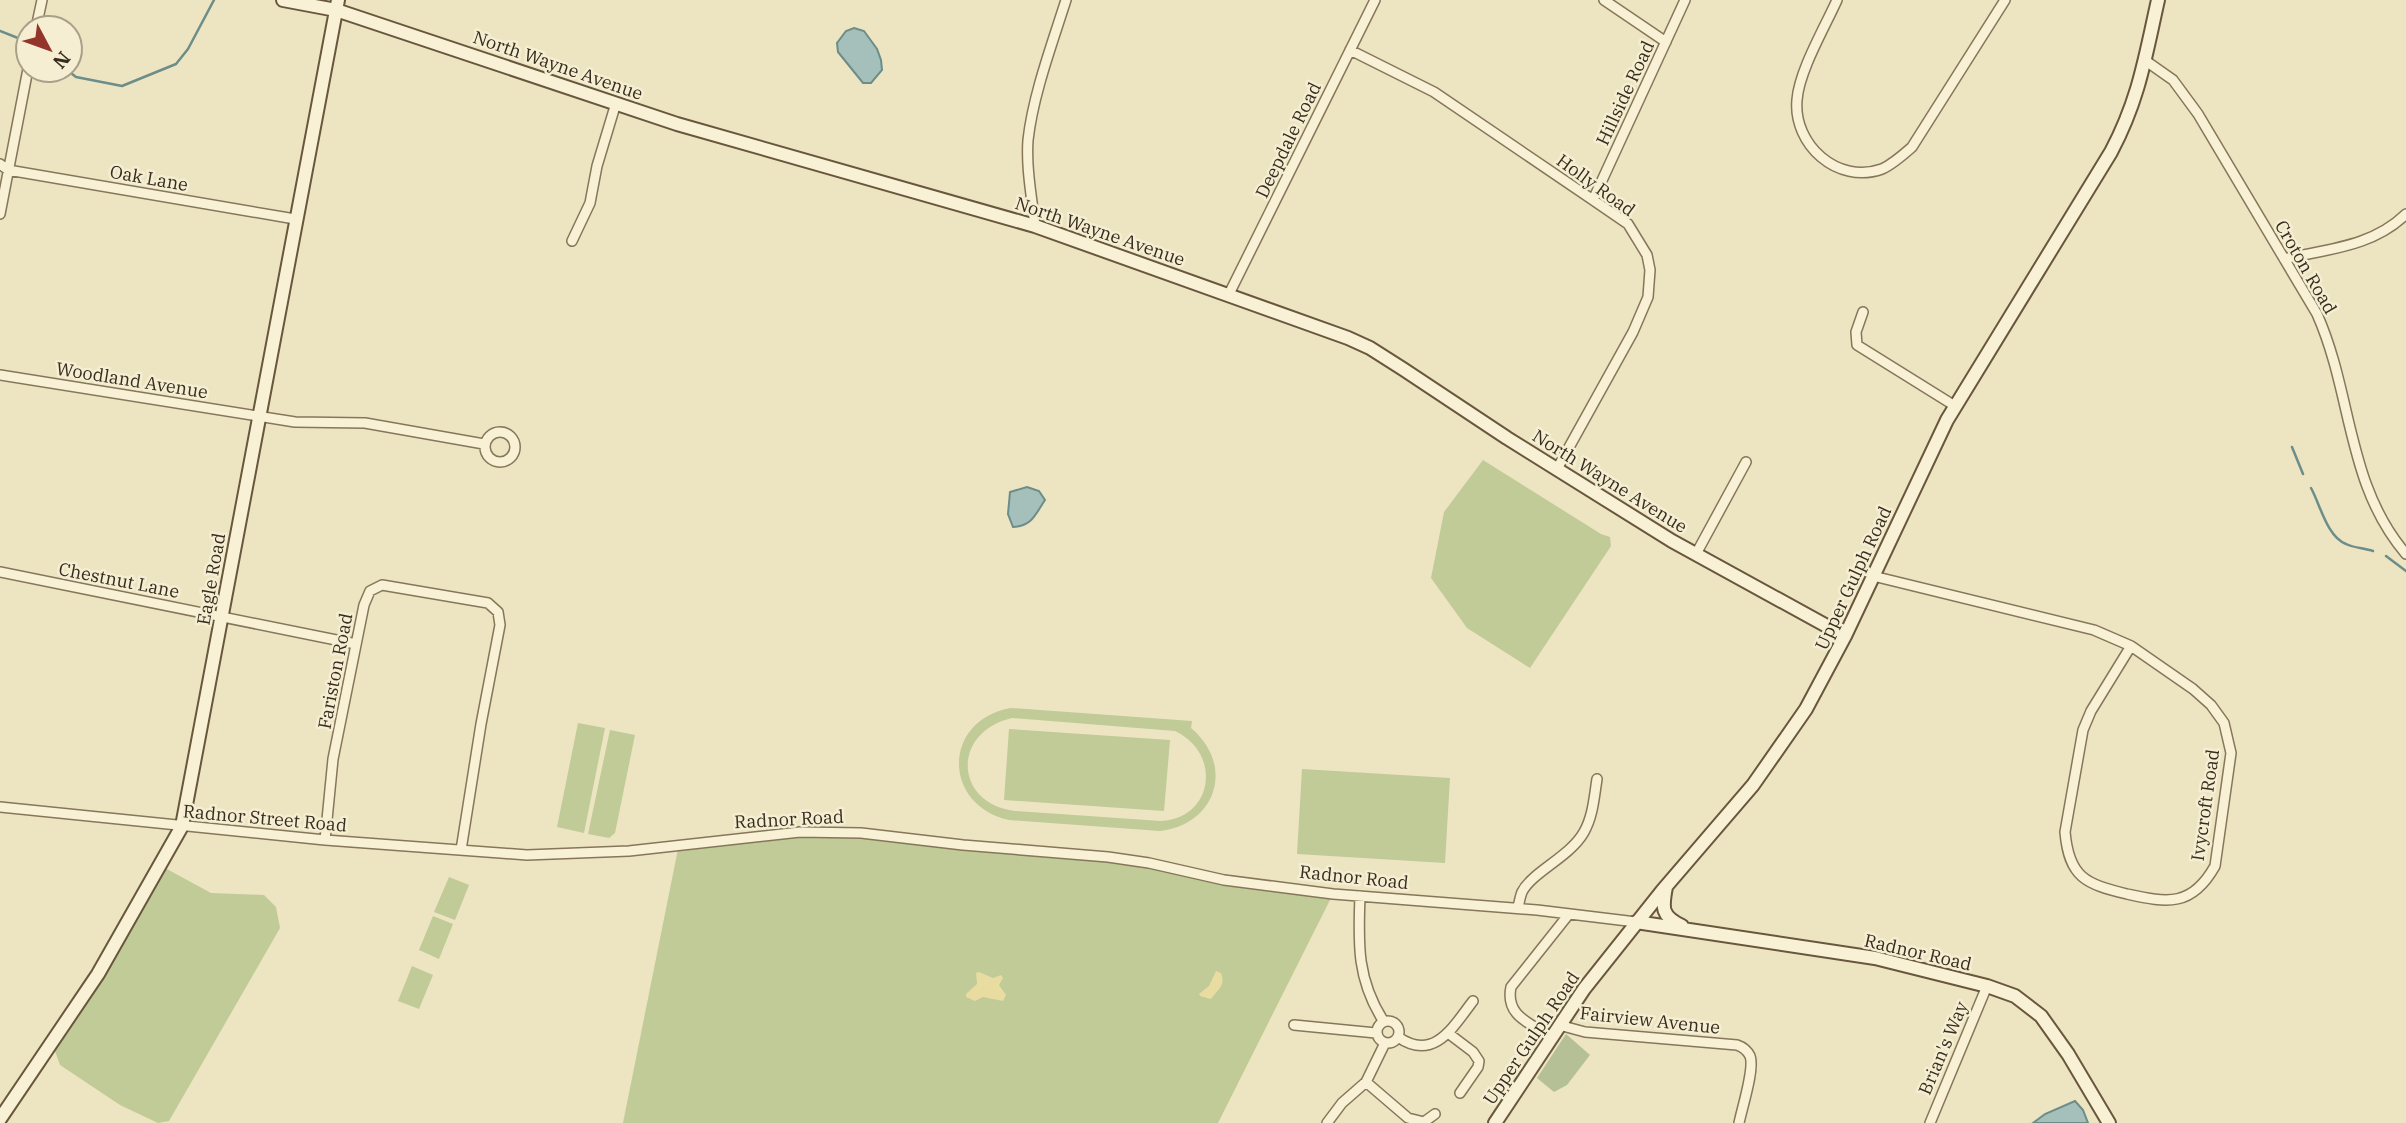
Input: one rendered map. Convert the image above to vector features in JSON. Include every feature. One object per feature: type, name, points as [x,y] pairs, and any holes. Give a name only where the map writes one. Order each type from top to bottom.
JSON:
[{"type":"street","name":"North Wayne Avenue","points":[[283,0],[337,5],[677,124],[1035,226],[1294,317],[1370,348],[1557,469],[1696,554],[1845,636]]},
{"type":"street","points":[[1035,226],[1028,139],[1066,0]]},
{"type":"street","name":"Deepdale Road","points":[[1229,294],[1375,0]]},
{"type":"street","points":[[1604,0],[1666,42]]},
{"type":"street","name":"Hillside Road","points":[[1593,200],[1685,0]]},
{"type":"street","points":[[1837,0],[1799,86],[1796,110],[1801,131],[1815,152],[1838,167],[1861,172],[1882,169],[1912,147],[2005,0]]},
{"type":"street","name":"Upper Gulph Road","points":[[1496,1123],[1584,989],[1636,922],[1753,785],[1806,709],[1845,636],[1909,497],[1955,406],[2111,152],[2136,98],[2158,0]]},
{"type":"street","name":"Eagle Road","points":[[0,1119],[98,974],[182,826],[337,5]]},
{"type":"street","name":"Holly Road","points":[[1350,50],[1434,92],[1628,224],[1647,255],[1650,270],[1648,297],[1633,332],[1557,469]]},
{"type":"street","name":"Croton Road","points":[[2146,61],[2173,80],[2198,114],[2317,314],[2326,336],[2350,420],[2356,457],[2369,495],[2384,525],[2406,554]]},
{"type":"street","points":[[0,215],[4,167],[24,84]]},
{"type":"street","points":[[572,241],[590,203],[597,166],[616,103]]},
{"type":"street","name":"Oak Lane","points":[[4,167],[295,219]]},
{"type":"street","points":[[2284,258],[2353,245],[2376,236],[2406,214]]},
{"type":"street","points":[[1863,312],[1856,332],[1857,345],[1955,406]]},
{"type":"street","name":"Woodland Avenue","points":[[0,375],[258,416],[320,424],[342,421],[365,423],[484,444]]},
{"type":"street","points":[[1696,554],[1746,462]]},
{"type":"street","name":"Chestnut Lane","points":[[0,572],[356,643]]},
{"type":"street","name":"Ivycroft Road","points":[[1873,576],[2094,630],[2131,646],[2211,705],[2224,723],[2231,746],[2215,866],[2199,888],[2177,900],[2158,901],[2095,886],[2075,868],[2066,848],[2065,832],[2083,730],[2091,711],[2131,646]]},
{"type":"street","name":"Fariston Road","points":[[325,840],[333,759],[364,605],[370,591],[382,585],[488,603],[498,612],[500,625],[461,850]]},
{"type":"street","points":[[1518,908],[1523,891],[1531,881],[1572,849],[1584,833],[1592,814],[1597,779]]},
{"type":"street","name":"Radnor Street Road","points":[[0,807],[325,840],[527,855]]},
{"type":"street","name":"Radnor Road","points":[[527,855],[629,851],[800,832],[834,831],[1108,857],[1224,880],[1360,897],[1518,908],[1636,922],[1875,958],[1987,986],[2015,996],[2041,1016],[2068,1054],[2109,1123]]},
{"type":"street","points":[[1666,886],[1662,907],[1666,915],[1691,931]]},
{"type":"street","points":[[1360,897],[1358,934],[1361,967],[1372,1003],[1384,1022]]},
{"type":"street","points":[[1551,1037],[1513,1011],[1508,999],[1511,987],[1569,914]]},
{"type":"street","name":"Brian's Way","points":[[1930,1123],[1987,986]]},
{"type":"street","points":[[1398,1037],[1394,1042],[1385,1043],[1379,1039],[1377,1033],[1380,1024],[1389,1021],[1396,1025],[1398,1037],[1419,1047],[1433,1043],[1448,1033],[1473,1000]]},
{"type":"street","points":[[1294,1025],[1377,1033]]},
{"type":"street","name":"Fairview Avenue","points":[[1559,1025],[1585,1032],[1743,1047],[1748,1052],[1751,1065],[1739,1123]]},
{"type":"street","points":[[1448,1033],[1479,1060],[1478,1068],[1460,1093]]},
{"type":"street","points":[[1327,1123],[1342,1103],[1366,1083],[1385,1043]]},
{"type":"street","points":[[1366,1083],[1408,1120],[1424,1122],[1435,1114]]},
{"type":"green space","points":[[1483,460],[1601,534],[1610,537],[1611,546],[1530,668],[1467,628],[1431,578],[1444,512]]},
{"type":"green space","points":[[1011,708],[1192,721],[1191,728],[1205,743],[1213,759],[1216,775],[1213,791],[1206,805],[1195,817],[1180,826],[1160,831],[1009,820],[987,811],[971,798],[962,781],[959,763],[962,745],[972,728],[988,716]],"holes":[[[1012,718],[1175,731],[1190,741],[1200,754],[1206,783],[1201,797],[1192,809],[1179,817],[1161,821],[1015,811],[995,806],[980,795],[971,782],[968,767],[970,752],[978,737],[992,726]]]},
{"type":"green space","points":[[578,723],[605,728],[584,833],[557,827]]},
{"type":"green space","points":[[1009,729],[1170,740],[1164,811],[1004,800]]},
{"type":"green space","points":[[610,730],[635,735],[615,833],[609,838],[588,834]]},
{"type":"green space","points":[[1302,769],[1450,778],[1445,863],[1297,854]]},
{"type":"green space","points":[[800,832],[1108,857],[1224,880],[1333,894],[1218,1123],[623,1123],[679,844]]},
{"type":"green space","points":[[165,868],[211,893],[264,895],[276,907],[280,928],[169,1121],[158,1123],[120,1105],[60,1065],[55,1051]]},
{"type":"green space","points":[[449,877],[469,885],[455,920],[434,912]]},
{"type":"green space","points":[[433,916],[453,924],[439,959],[419,950]]},
{"type":"green space","points":[[412,966],[433,975],[419,1009],[398,1001]]},
{"type":"green space","points":[[1566,1034],[1590,1055],[1567,1085],[1554,1092],[1537,1078]]},
{"type":"sand","points":[[1216,971],[1221,973],[1223,981],[1220,987],[1211,999],[1200,996],[1209,986]]},
{"type":"sand","points":[[976,973],[993,978],[1001,975],[1003,978],[999,985],[1006,995],[1003,1001],[983,997],[975,1001],[966,997],[977,984]]},
{"type":"water","points":[[854,28],[864,31],[877,49],[881,60],[882,70],[871,83],[863,83],[838,52],[837,43],[846,31]]},
{"type":"water","points":[[1027,487],[1039,491],[1045,500],[1029,522],[1013,527],[1008,514],[1010,492]]},
{"type":"water","points":[[2075,1101],[2083,1110],[2088,1123],[2033,1123],[2045,1114]]},
{"type":"waterway","points":[[84,79],[122,86],[176,64],[188,49],[214,0]]},
{"type":"waterway","points":[[0,31],[14,36]]},
{"type":"waterway","points":[[2292,447],[2303,474]]},
{"type":"waterway","points":[[2311,488],[2334,535],[2349,545],[2373,551]]},
{"type":"waterway","points":[[2386,556],[2406,571]]}]
